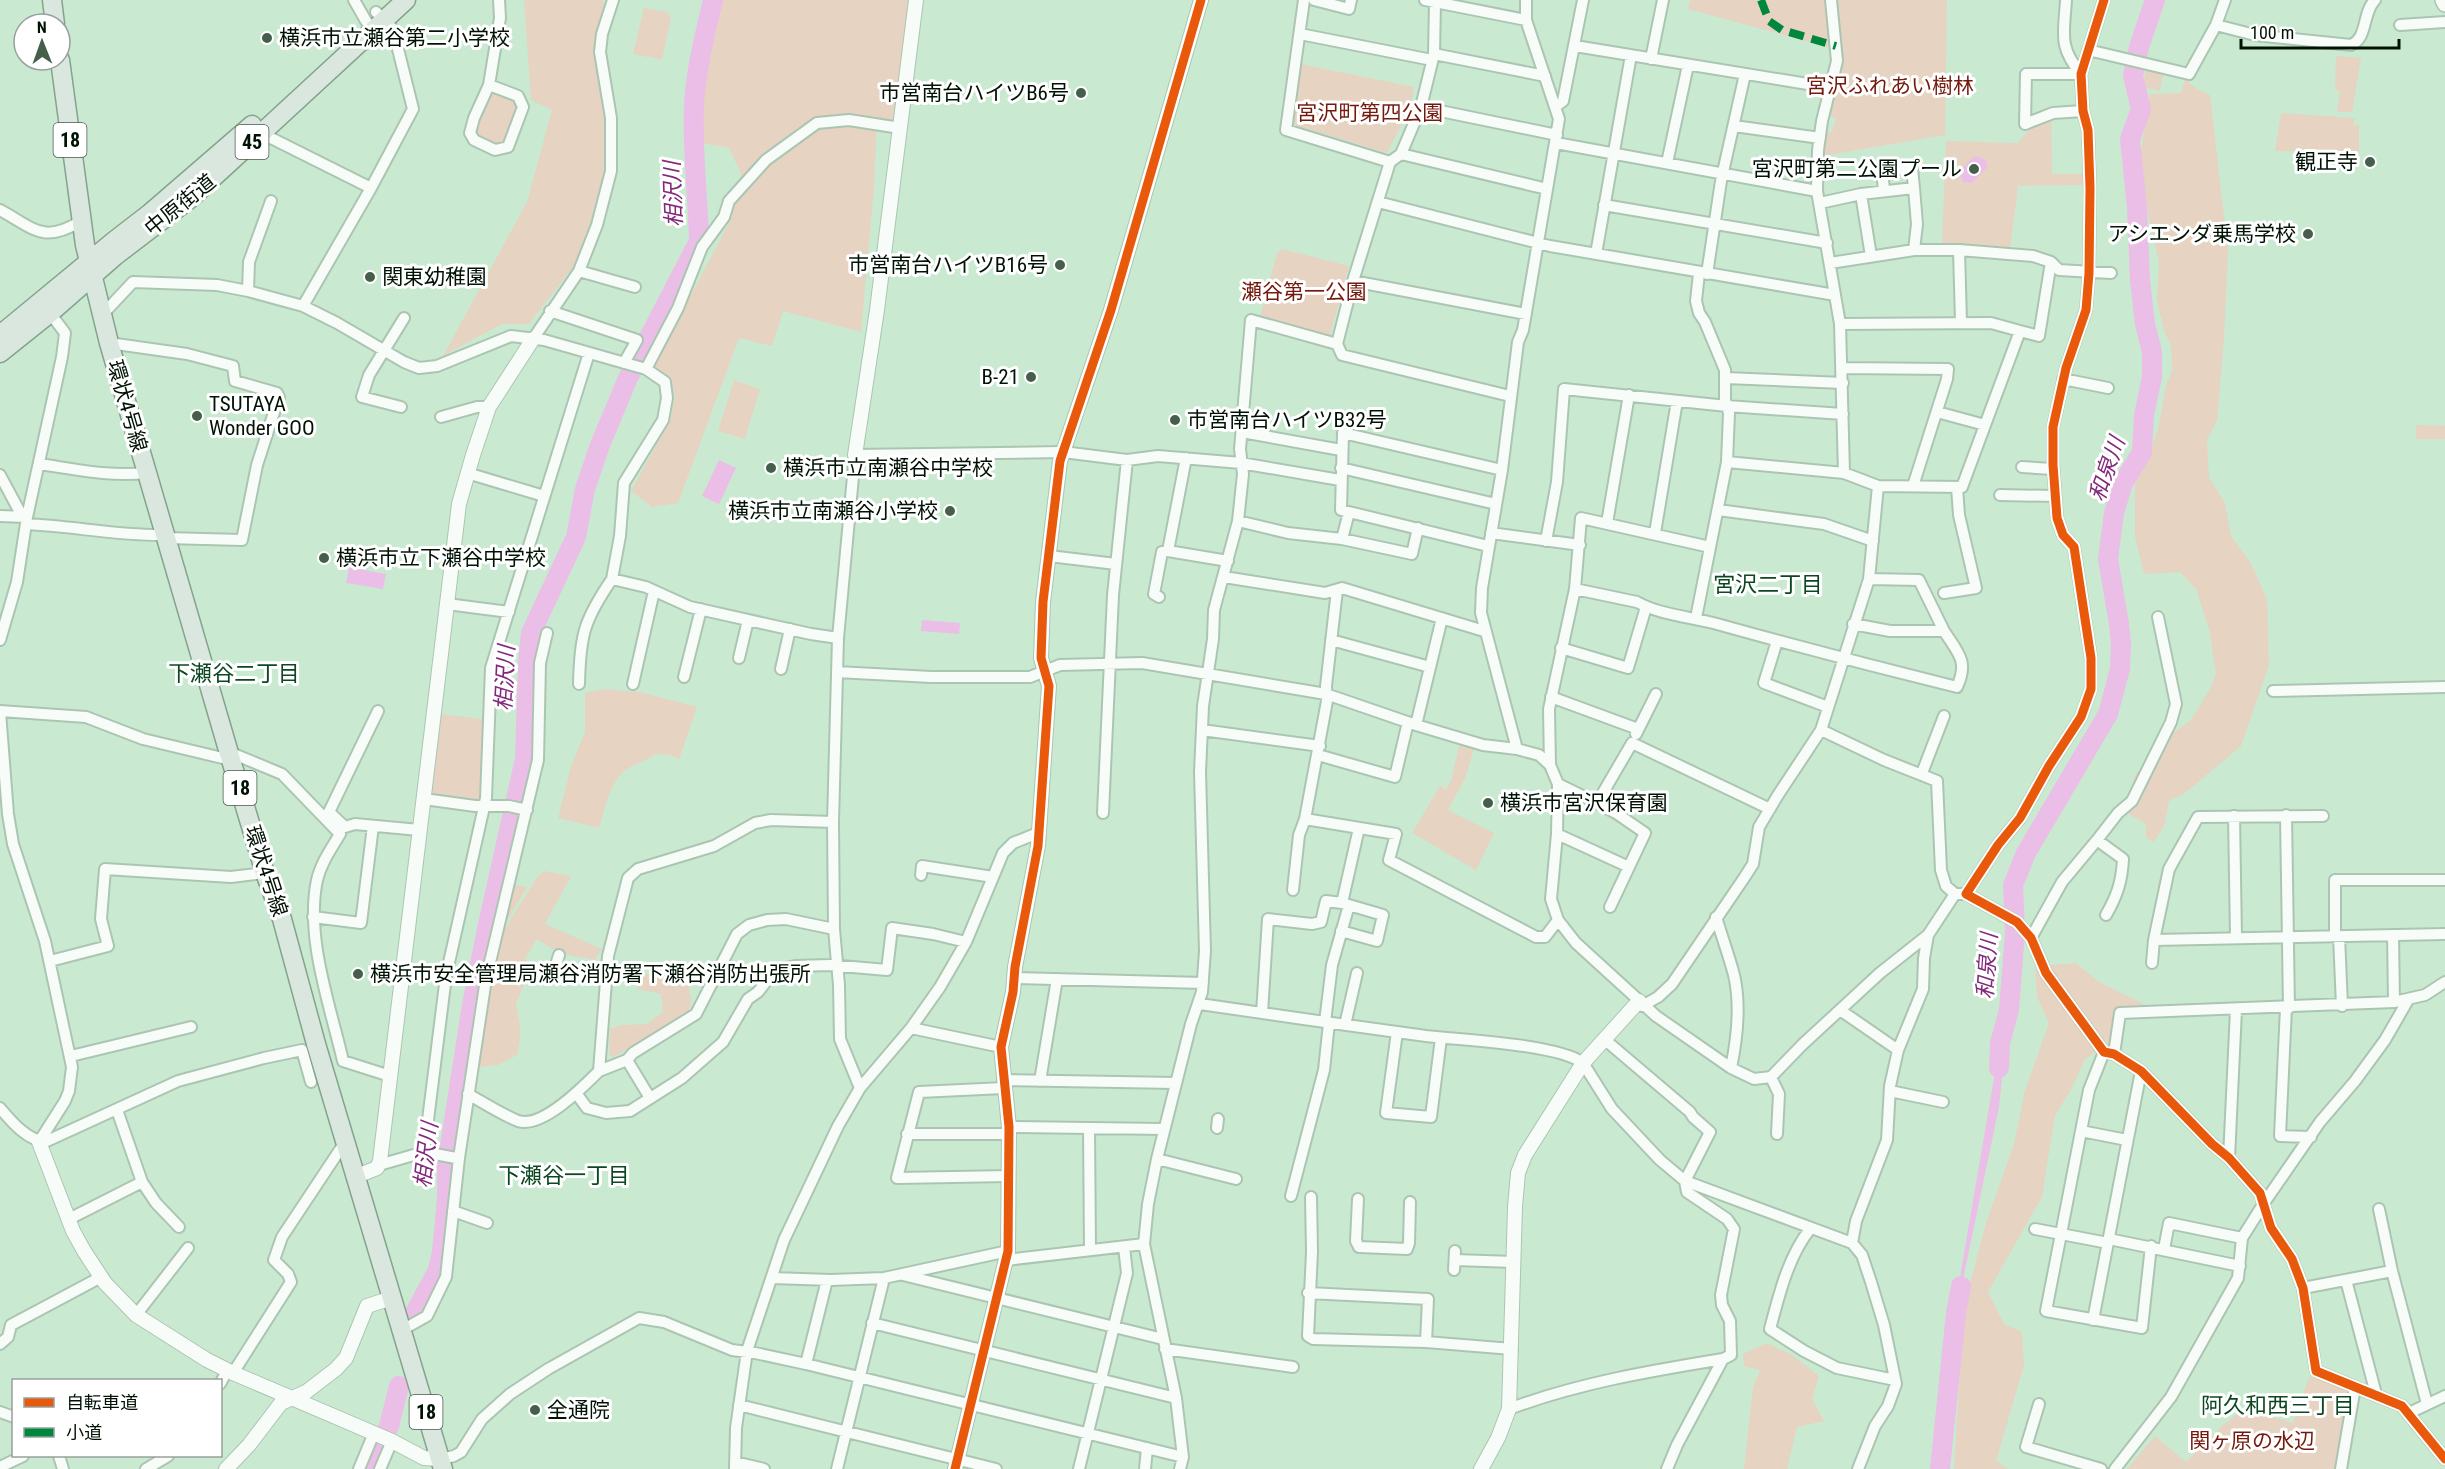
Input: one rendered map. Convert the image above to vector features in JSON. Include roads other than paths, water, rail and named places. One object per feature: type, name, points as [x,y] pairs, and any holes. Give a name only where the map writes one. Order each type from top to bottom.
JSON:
[{"type":"main road","name":"中原街道","points":[[0,352],[50,314],[91,269],[378,16],[406,0]]},
{"type":"main road","name":"中原街道","points":[[0,335],[191,198],[261,134],[378,16]]},
{"type":"main road","name":"環状4号線","points":[[62,72],[81,221],[109,343],[230,756],[282,919],[316,1044],[442,1464]]},
{"type":"street","points":[[303,306],[371,188],[410,117],[412,109],[393,29],[354,0]]},
{"type":"street","points":[[489,85],[518,96],[523,107],[508,147],[495,150],[474,140],[470,133],[474,118],[489,85],[500,18],[499,0]]},
{"type":"street","points":[[379,1165],[459,504],[489,407],[550,310],[579,271],[597,225],[611,171],[611,118],[600,52],[602,34],[613,0]]},
{"type":"street","points":[[860,1088],[840,1039],[834,929],[833,822],[838,638],[855,455],[877,310],[916,0]]},
{"type":"street","points":[[956,1464],[1007,1256],[1009,1131],[1001,1047],[1038,833],[1049,686],[1041,658],[1043,602],[1063,452],[1111,309],[1201,0]]},
{"type":"street","points":[[1304,0],[1286,130],[1390,162]]},
{"type":"street","points":[[1314,0],[1349,9],[1351,0]]},
{"type":"street","points":[[1517,749],[1481,613],[1482,588],[1502,470],[1518,342],[1526,314],[1559,119],[1526,20],[1526,0]]},
{"type":"street","points":[[1555,107],[1563,101],[1583,0]]},
{"type":"street","points":[[1651,59],[1663,0]]},
{"type":"street","points":[[1831,0],[1837,61],[1822,121],[1818,150],[1817,191],[1840,324],[1844,473]]},
{"type":"street","points":[[2066,0],[2064,47],[2069,59],[2081,74]]},
{"type":"street","points":[[1710,547],[1581,518],[1575,589],[1551,697],[1550,765],[1558,784],[1557,834],[1551,899],[1558,920],[1576,943],[1641,1004],[1731,1068],[1754,1079],[1771,1077],[1880,973],[1928,935],[2020,818],[2049,766],[2081,717],[2091,689],[2091,658],[2080,575],[2074,547],[2064,535],[2057,518],[2054,495],[2053,427],[2063,379],[2086,310],[2090,188],[2088,130],[2083,111],[2081,74],[2104,0]]},
{"type":"street","points":[[2088,50],[2189,74],[2216,25],[2225,0]]},
{"type":"street","points":[[2216,25],[2255,35],[2351,45],[2358,42],[2362,35],[2366,14],[2375,0]]},
{"type":"street","points":[[1510,396],[1342,356],[1337,344],[1353,280],[1390,162],[1401,154],[1421,107],[1433,57],[1430,1],[1526,20]]},
{"type":"street","points":[[2400,25],[2445,22]]},
{"type":"street","points":[[1300,34],[1545,76]]},
{"type":"street","points":[[1575,46],[1832,88]]},
{"type":"street","points":[[1596,254],[1631,55]]},
{"type":"street","points":[[1667,163],[1688,65]]},
{"type":"street","points":[[1696,618],[1726,462],[1729,413],[1725,400],[1725,370],[1699,313],[1696,301],[1745,74]]},
{"type":"street","points":[[2081,74],[2026,74],[2025,124],[2053,113],[2083,111]]},
{"type":"street","points":[[1421,107],[1613,154],[1817,191]]},
{"type":"street","points":[[643,368],[678,308],[702,247],[724,217],[729,201],[766,160],[818,123],[849,120],[900,128]]},
{"type":"street","points":[[1734,126],[1820,138]]},
{"type":"street","points":[[261,134],[371,188]]},
{"type":"street","points":[[1401,154],[1547,189]]},
{"type":"street","points":[[1884,190],[1882,170],[1912,168],[1917,224],[1914,250]]},
{"type":"street","points":[[1820,202],[1884,190],[1914,188]]},
{"type":"street","points":[[1861,194],[1870,256]]},
{"type":"street","points":[[248,291],[249,262],[271,201]]},
{"type":"street","points":[[1378,201],[1539,243],[1703,274],[1835,295]]},
{"type":"street","points":[[1605,205],[1827,243]]},
{"type":"street","points":[[0,210],[42,233],[52,234],[63,231],[81,221]]},
{"type":"street","points":[[1830,263],[1914,250],[1959,250],[2033,256],[2051,261],[2060,270],[2111,273]]},
{"type":"street","points":[[1959,250],[1961,322]]},
{"type":"street","points":[[1840,324],[1991,323],[2039,336],[2051,261]]},
{"type":"street","points":[[579,271],[635,287]]},
{"type":"street","points":[[1353,280],[1526,314]]},
{"type":"street","points":[[103,314],[133,282],[217,285],[303,306],[419,368],[437,366],[511,336],[544,340],[643,368],[665,382],[667,398],[663,420],[624,483],[620,536],[612,579],[591,609],[582,637],[579,684]]},
{"type":"street","points":[[550,310],[637,340],[626,364]]},
{"type":"street","points":[[0,640],[17,582],[25,519],[62,357],[65,333],[50,314]]},
{"type":"street","points":[[401,407],[362,397],[369,375],[404,318]]},
{"type":"street","points":[[1180,1469],[1183,1457],[1176,1398],[1144,1245],[1148,1204],[1157,1159],[1191,1024],[1200,1004],[1203,983],[1205,951],[1200,772],[1202,730],[1213,639],[1214,610],[1238,521],[1251,320],[1337,344]]},
{"type":"street","points":[[1726,462],[1844,473],[1878,486],[1962,487],[2020,331]]},
{"type":"street","points":[[0,516],[115,531],[131,536],[242,540],[257,465],[279,396],[277,393],[235,381],[232,366],[187,354],[109,343]]},
{"type":"street","points":[[424,1152],[446,976],[484,806],[491,668],[589,353]]},
{"type":"street","points":[[1842,368],[1948,369],[1947,379],[1913,486]]},
{"type":"street","points":[[1726,378],[1843,383]]},
{"type":"street","points":[[2063,379],[2108,388]]},
{"type":"street","points":[[1546,541],[1557,482],[1564,389],[1727,406],[1843,414]]},
{"type":"street","points":[[1607,523],[1629,395]]},
{"type":"street","points":[[1655,533],[1677,400]]},
{"type":"street","points":[[441,417],[477,407],[489,407]]},
{"type":"street","points":[[1937,412],[1985,425]]},
{"type":"street","points":[[1242,432],[1341,450]]},
{"type":"street","points":[[1488,546],[1341,510],[1343,432],[1502,470]]},
{"type":"street","points":[[855,455],[1063,452],[1127,460],[1158,456],[1241,463],[1340,480]]},
{"type":"street","points":[[1168,551],[1186,458]]},
{"type":"street","points":[[1103,813],[1116,564],[1127,460]]},
{"type":"street","points":[[39,464],[129,475],[146,472]]},
{"type":"street","points":[[2022,467],[2053,469]]},
{"type":"street","points":[[1341,468],[1496,504]]},
{"type":"street","points":[[467,473],[544,496]]},
{"type":"street","points":[[0,475],[25,519]]},
{"type":"street","points":[[1481,1469],[1498,1438],[1509,1409],[1515,1207],[1518,1173],[1525,1155],[1583,1063],[1604,1039],[1641,1004],[1658,997],[1672,984],[1753,864],[1760,827],[1821,730],[1869,579],[1878,486]]},
{"type":"street","points":[[1944,593],[1976,588],[1959,514],[1957,487]]},
{"type":"street","points":[[2000,495],[2054,495]]},
{"type":"street","points":[[1718,510],[1824,524],[1873,541]]},
{"type":"street","points":[[1342,539],[1349,512]]},
{"type":"street","points":[[1238,521],[1288,533],[1342,539],[1412,554],[1418,528]]},
{"type":"street","points":[[1491,533],[1580,545]]},
{"type":"street","points":[[1159,597],[1154,594],[1162,552],[1168,551],[1228,561]]},
{"type":"street","points":[[1049,556],[1116,564]]},
{"type":"street","points":[[1224,577],[1325,593],[1342,588],[1484,631]]},
{"type":"street","points":[[612,579],[646,587],[690,607],[838,638]]},
{"type":"street","points":[[1575,589],[1637,602],[1646,607],[1696,618],[1842,659],[1957,687],[1962,675],[1963,662],[1944,631],[1919,580],[1869,579]]},
{"type":"street","points":[[1293,890],[1299,835],[1305,819],[1327,701],[1337,590]]},
{"type":"street","points":[[633,684],[654,591]]},
{"type":"street","points":[[447,604],[509,612]]},
{"type":"street","points":[[1561,648],[1628,668],[1646,607]]},
{"type":"street","points":[[684,677],[701,609]]},
{"type":"street","points":[[2031,938],[2062,882],[2118,813],[2132,801],[2151,759],[2168,733],[2176,704],[2157,616]]},
{"type":"street","points":[[1202,730],[1319,751],[1395,777],[1430,667],[1442,618]]},
{"type":"street","points":[[738,658],[748,620]]},
{"type":"street","points":[[1853,624],[1890,630],[1944,631]]},
{"type":"street","points":[[781,669],[790,629]]},
{"type":"street","points":[[404,1336],[427,1317],[446,1277],[468,1094],[486,979],[538,760],[540,663],[547,633]]},
{"type":"street","points":[[1331,640],[1430,667]]},
{"type":"street","points":[[1777,641],[1764,683],[1828,707]]},
{"type":"street","points":[[837,672],[931,677],[1030,677],[1060,665],[1142,663],[1326,694],[1412,724],[1483,745],[1517,749],[1539,755],[1550,765]]},
{"type":"street","points":[[2272,691],[2445,687]]},
{"type":"street","points":[[1597,803],[1632,743],[1656,694]]},
{"type":"street","points":[[1551,697],[1638,729]]},
{"type":"street","points":[[39,1142],[65,1101],[69,1091],[72,1066],[45,941],[13,844],[2,781],[0,711],[86,717],[143,739],[230,756],[282,774],[340,834],[323,862],[317,879],[313,917],[319,958],[343,1061],[390,1076]]},
{"type":"street","points":[[378,711],[329,812],[345,827],[355,824],[419,830]]},
{"type":"street","points":[[1922,774],[1944,716]]},
{"type":"street","points":[[1821,730],[1884,760],[1937,781],[1941,870],[1946,886],[2017,922],[2031,938],[2046,974],[2109,1053],[2141,1071],[2212,1144],[2229,1158],[2260,1193],[2271,1228],[2292,1258],[2303,1288],[2316,1371],[2402,1406],[2444,1455]]},
{"type":"street","points":[[1632,743],[1770,809]]},
{"type":"street","points":[[1558,784],[1616,813],[1645,833],[1610,907]]},
{"type":"street","points":[[424,799],[484,806],[509,806],[525,810]]},
{"type":"street","points":[[2286,815],[2288,1008],[2280,1136],[2311,1137]]},
{"type":"street","points":[[2234,816],[2236,938]]},
{"type":"street","points":[[2152,963],[2154,940],[2169,869],[2198,817],[2324,816]]},
{"type":"street","points":[[1305,819],[1396,834],[1389,860],[1536,937],[1545,937],[1558,920]]},
{"type":"street","points":[[599,1071],[608,956],[628,878],[638,869],[714,846],[755,823],[771,820],[833,822]]},
{"type":"street","points":[[313,917],[361,923],[374,826]]},
{"type":"street","points":[[1291,1196],[1324,1070],[1332,965],[1341,931],[1359,828]]},
{"type":"street","points":[[764,1469],[735,1465],[739,1405],[747,1352],[784,1240],[838,1126],[860,1088],[911,1028],[940,987],[966,942],[1003,853],[1013,843],[1038,833]]},
{"type":"street","points":[[1557,834],[1629,867]]},
{"type":"street","points":[[2097,840],[2123,859],[2118,894],[2106,915]]},
{"type":"street","points":[[921,875],[922,866],[993,877]]},
{"type":"street","points":[[50,962],[108,946],[102,919],[105,869],[231,877],[266,873]]},
{"type":"street","points":[[2342,1006],[2335,880],[2445,880]]},
{"type":"street","points":[[1262,1013],[1268,919],[1312,924],[1321,922],[1326,901],[1346,904],[1383,915],[1377,941],[1341,931]]},
{"type":"street","points":[[1716,917],[1735,977],[1737,998],[1735,1051],[1731,1068]]},
{"type":"street","points":[[468,1094],[520,1122],[534,1121],[576,1093],[599,1071],[627,1060],[633,1053],[696,1014],[737,934],[749,925],[767,920],[786,919],[834,929]]},
{"type":"street","points":[[576,1093],[587,1108],[606,1113],[630,1111],[682,1078],[723,1042],[748,999],[758,992],[772,974],[795,966],[837,966],[887,970],[892,928],[966,942]]},
{"type":"street","points":[[2154,940],[2445,934]]},
{"type":"street","points":[[1852,1243],[1856,1221],[1887,1140],[1890,1091],[1898,1050],[1923,989],[1924,958],[1928,935]]},
{"type":"street","points":[[2393,935],[2394,1002]]},
{"type":"street","points":[[403,970],[446,976]]},
{"type":"street","points":[[1345,1025],[1357,973]]},
{"type":"street","points":[[1014,978],[1203,983]]},
{"type":"street","points":[[1040,1081],[1057,979]]},
{"type":"street","points":[[2151,1246],[2142,1328],[2046,1311],[2089,1090],[2109,1053],[2121,1012],[2236,1010],[2394,1002],[2425,995],[2445,982]]},
{"type":"street","points":[[2115,1469],[2171,1397],[2238,1278],[2242,1238],[2320,1122],[2355,1081],[2385,1040],[2408,1000]]},
{"type":"street","points":[[1200,1004],[1327,1023],[1530,1048],[1576,1058],[1583,1063],[1611,1109],[1660,1160],[1685,1181],[1852,1243],[1862,1255],[1871,1282],[1884,1325],[1896,1384],[1888,1406],[1875,1426],[1858,1469]]},
{"type":"street","points":[[1840,1010],[1898,1050]]},
{"type":"street","points":[[2229,1158],[2236,1010]]},
{"type":"street","points":[[71,1056],[191,1027]]},
{"type":"street","points":[[911,1028],[1001,1047]]},
{"type":"street","points":[[1397,1032],[1386,1113],[1431,1117],[1441,1038]]},
{"type":"street","points":[[1509,1409],[1550,1394],[1598,1381],[1723,1359],[1731,1355],[1730,1321],[1722,1305],[1721,1295],[1734,1229],[1727,1219],[1688,1192],[1685,1181],[1710,1132],[1690,1112],[1604,1039]]},
{"type":"street","points":[[39,1142],[47,1141],[178,1081],[302,1050],[311,1082]]},
{"type":"street","points":[[627,1060],[650,1098]]},
{"type":"street","points":[[2093,1320],[2141,1071]]},
{"type":"street","points":[[1771,1077],[1779,1094],[1777,1134]]},
{"type":"street","points":[[1009,1176],[897,1178],[919,1092],[1040,1081],[1176,1083]]},
{"type":"street","points":[[1890,1091],[1943,1102]]},
{"type":"street","points":[[0,1108],[11,1122],[39,1142],[84,1251],[101,1277],[136,1315],[230,1372],[442,1464],[461,1452],[483,1419],[510,1394],[548,1369],[639,1318],[664,1322],[732,1350],[806,1364],[1183,1457]]},
{"type":"street","points":[[117,1110],[142,1182],[156,1203],[179,1227]]},
{"type":"street","points":[[908,1134],[1089,1128],[1164,1129]]},
{"type":"street","points":[[1089,1128],[1090,1250]]},
{"type":"street","points":[[2081,1131],[2127,1140]]},
{"type":"street","points":[[222,1382],[291,1281],[288,1274],[274,1260],[282,1237],[345,1142]]},
{"type":"street","points":[[357,1176],[379,1165],[424,1152],[456,1158]]},
{"type":"street","points":[[1157,1159],[1236,1179]]},
{"type":"street","points":[[69,1219],[142,1182]]},
{"type":"street","points":[[1311,1197],[1312,1252],[1306,1330],[1308,1336],[1313,1339],[1426,1342],[1512,1350]]},
{"type":"street","points":[[1358,1199],[1356,1241],[1359,1246],[1381,1249],[1407,1249],[1410,1202]]},
{"type":"street","points":[[2379,1209],[2392,1271],[2427,1404]]},
{"type":"street","points":[[453,1211],[487,1223]]},
{"type":"street","points":[[2164,1249],[2169,1223],[2242,1238]]},
{"type":"street","points":[[1810,1229],[1800,1242],[1783,1282],[1770,1329],[1804,1351],[1837,1368],[1895,1380]]},
{"type":"street","points":[[2035,1229],[2151,1246],[2240,1266]]},
{"type":"street","points":[[772,1278],[827,1280],[884,1278],[1007,1256],[1144,1245]]},
{"type":"street","points":[[1079,1469],[1127,1272],[1124,1247]]},
{"type":"street","points":[[136,1315],[188,1248]]},
{"type":"street","points":[[1455,1261],[1514,1262]]},
{"type":"street","points":[[2303,1288],[2392,1271]]},
{"type":"street","points":[[903,1275],[1114,1327],[1164,1344],[1293,1367]]},
{"type":"street","points":[[0,1344],[8,1338],[11,1325],[101,1277]]},
{"type":"street","points":[[837,1469],[884,1278]]},
{"type":"street","points":[[806,1364],[827,1280]]},
{"type":"street","points":[[2346,1280],[2376,1394]]},
{"type":"street","points":[[1308,1293],[1428,1299],[1426,1342]]},
{"type":"street","points":[[228,1469],[281,1403],[306,1392],[336,1369],[346,1358],[366,1306],[392,1298]]},
{"type":"street","points":[[872,1323],[1176,1398]]},
{"type":"street","points":[[1666,1469],[1723,1359]]},
{"type":"street","points":[[2341,1469],[2355,1387]]},
{"type":"street","points":[[2409,1413],[2445,1396]]},
{"type":"street","points":[[2039,1404],[2026,1447],[2101,1469]]},
{"type":"street","points":[[739,1405],[846,1432],[956,1464],[996,1469]]},
{"type":"street","points":[[359,1469],[375,1434]]},
{"type":"street","points":[[380,1469],[391,1440]]},
{"type":"street","points":[[1145,1469],[1147,1448]]},
{"type":"street","points":[[0,1467],[19,1457]]},
{"type":"street","points":[[146,1469],[165,1457]]},
{"type":"waterway","name":"相沢川","points":[[416,1311],[438,1270],[442,1252],[447,1198],[447,1165],[472,1005],[525,759],[531,633],[576,537],[585,489],[600,445],[628,378],[699,241],[694,104],[699,65],[713,0]]},
{"type":"waterway","name":"和泉川","points":[[1999,1068],[2000,1043],[2009,1010],[2015,932],[2013,885],[2026,853],[2108,714],[2120,669],[2119,624],[2108,559],[2114,513],[2123,483],[2142,452],[2144,415],[2152,377],[2152,352],[2145,324],[2140,280],[2137,208],[2130,139],[2141,109],[2133,76],[2139,47],[2155,0]]},
{"type":"waterway","name":"和泉川","points":[[1940,1469],[1956,1313],[1961,1286]]},
{"type":"waterway","name":"相沢川","points":[[370,1469],[389,1426],[399,1386]]},
{"type":"place","name":"横浜市立瀬谷第二小学校","points":[[267,38]]},
{"type":"place","name":"市営南台ハイツB6号","points":[[1081,93]]},
{"type":"place","name":"観正寺","points":[[2370,162]]},
{"type":"place","name":"宮沢町第二公園プール","points":[[1974,169]]},
{"type":"place","name":"アシエンダ乗馬学校","points":[[2308,234]]},
{"type":"place","name":"市営南台ハイツB16号","points":[[1060,265]]},
{"type":"place","name":"関東幼稚園","points":[[370,277]]},
{"type":"place","name":"B-21","points":[[1031,377]]},
{"type":"place","name":"TSUTAYA Wonder GOO","points":[[197,416]]},
{"type":"place","name":"市営南台ハイツB32号","points":[[1175,420]]},
{"type":"place","name":"横浜市立南瀬谷中学校","points":[[771,468]]},
{"type":"place","name":"横浜市立南瀬谷小学校","points":[[950,511]]},
{"type":"place","name":"横浜市立下瀬谷中学校","points":[[324,558]]},
{"type":"place","name":"横浜市宮沢保育園","points":[[1488,803]]},
{"type":"place","name":"横浜市安全管理局瀬谷消防署下瀬谷消防出張所","points":[[358,974]]},
{"type":"place","name":"全通院","points":[[535,1410]]},
{"type":"district","name":"宮沢二丁目","points":[[1768,584]]},
{"type":"district","name":"下瀬谷二丁目","points":[[234,673]]},
{"type":"district","name":"下瀬谷一丁目","points":[[564,1175]]},
{"type":"district","name":"阿久和西三丁目","points":[[2278,1405]]},
{"type":"park label","name":"宮沢ふれあい樹林","points":[[1890,86]]},
{"type":"park label","name":"宮沢町第四公園","points":[[1370,113]]},
{"type":"park label","name":"瀬谷第一公園","points":[[1304,292]]},
{"type":"park label","name":"関ヶ原の水辺","points":[[2252,1441]]}]
